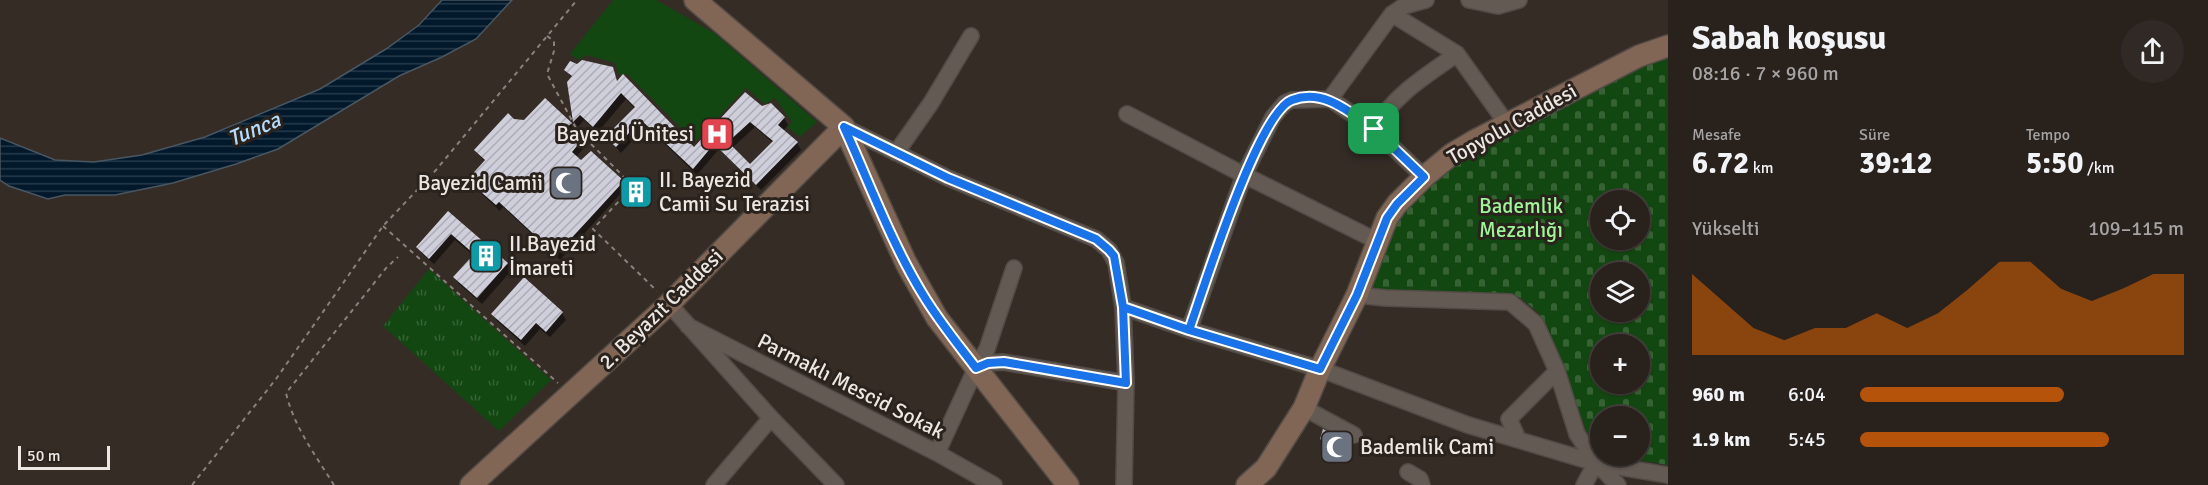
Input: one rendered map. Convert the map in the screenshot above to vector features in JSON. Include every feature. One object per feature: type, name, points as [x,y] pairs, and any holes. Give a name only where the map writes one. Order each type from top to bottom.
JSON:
[{"type":"street","points":[[695,0],[844,127],[948,178],[1103,244],[1109,250],[1116,263],[1123,307],[1126,383],[1124,485]]},
{"type":"street","points":[[1330,99],[1392,14],[1404,6],[1426,0]]},
{"type":"street","points":[[1469,0],[1498,6],[1520,0]]},
{"type":"street","points":[[1392,14],[1457,54],[1507,124]]},
{"type":"street","points":[[896,153],[931,103],[972,36]]},
{"type":"street","name":"Topyolu Caddesi","points":[[1254,483],[1304,408],[1320,369],[1357,295],[1387,218],[1397,204],[1424,177],[1452,154],[1639,56],[1668,46]]},
{"type":"street","points":[[1374,129],[1401,94],[1457,54]]},
{"type":"street","points":[[1189,330],[1244,176],[1273,117],[1285,103],[1301,98],[1330,99],[1374,129],[1424,177]]},
{"type":"street","points":[[1127,114],[1244,176],[1377,241]]},
{"type":"street","points":[[844,127],[906,263],[937,318],[1068,485]]},
{"type":"street","name":"2. Beyazıt Caddesi","points":[[471,485],[669,304],[844,127]]},
{"type":"street","points":[[937,453],[987,349],[1014,268]]},
{"type":"street","points":[[1357,295],[1510,302],[1536,324],[1557,371],[1578,434],[1590,453]]},
{"type":"street","points":[[669,304],[832,484]]},
{"type":"street","points":[[1123,307],[1189,330],[1320,369],[1468,425],[1590,461]]},
{"type":"street","name":"Parmaklı Mescid Sokak","points":[[688,326],[937,453],[994,485]]},
{"type":"street","points":[[976,368],[988,363],[1004,362],[1126,383]]},
{"type":"street","points":[[1518,439],[1509,419],[1557,371]]},
{"type":"street","points":[[1304,408],[1354,435]]},
{"type":"street","points":[[714,485],[771,418]]},
{"type":"street","points":[[1584,485],[1594,466]]},
{"type":"street","points":[[1599,466],[1618,485]]},
{"type":"street","points":[[1613,466],[1668,476]]},
{"type":"street","points":[[1408,472],[1420,478],[1422,485]]},
{"type":"path","points":[[192,485],[269,387],[383,226],[436,170],[493,104],[577,0]]},
{"type":"path","points":[[546,36],[554,41],[548,74],[577,130],[633,186],[592,229],[669,304]]},
{"type":"path","points":[[383,226],[570,394]]},
{"type":"path","points":[[334,485],[304,436],[289,405],[286,393],[372,289],[387,267],[398,257]]},
{"type":"green space","points":[[613,0],[656,0],[714,33],[817,122],[800,137],[787,127],[792,122],[775,98],[765,104],[746,88],[695,142],[627,74],[619,75],[615,63],[586,55],[579,60],[570,54]]},
{"type":"green space","name":"Bademlik Mezarlığı","points":[[1668,55],[1668,465],[1650,462],[1650,406],[1590,406],[1590,439],[1556,347],[1538,312],[1519,297],[1491,293],[1414,294],[1379,291],[1366,281],[1410,196],[1480,151],[1615,78]]},
{"type":"green space","points":[[429,269],[551,380],[499,431],[383,326]]},
{"type":"water","name":"Tunca","points":[[442,0],[512,0],[476,39],[399,76],[278,149],[173,183],[115,195],[65,195],[48,199],[9,186],[0,180],[0,138],[55,160],[94,162],[142,155],[205,137],[320,89],[386,49],[419,25]]},
{"type":"building","points":[[582,60],[613,67],[617,81],[623,74],[694,147],[745,92],[762,106],[771,103],[785,117],[778,125],[798,142],[756,185],[714,144],[693,169],[641,120],[616,147],[605,137],[635,107],[621,93],[593,127],[580,115],[573,122],[567,82],[572,76],[564,70],[570,61],[577,64]],"holes":[[[750,122],[773,141],[750,164],[728,142]]]},
{"type":"building","name":"Bayezid Camii","points":[[545,98],[572,123],[566,128],[581,141],[572,152],[581,160],[591,151],[624,181],[556,255],[499,202],[496,205],[467,180],[485,160],[474,150],[508,113],[514,119],[524,120]]},
{"type":"building","name":"II.Bayezid İmareti","points":[[448,211],[508,263],[477,298],[453,277],[474,254],[451,234],[429,259],[416,247]]},
{"type":"building","points":[[524,277],[563,312],[546,332],[536,323],[521,340],[491,314]]},
{"type":"building","name":"Bademlik Cami","points":[[1323,429],[1347,443],[1339,454],[1320,439]]},
{"type":"place","name":"Bayezıd Ünitesi","points":[[717,134]]},
{"type":"place","name":"Bayezid Camii","points":[[566,183]]},
{"type":"place","name":"II. Bayezid Camii Su Terazisi","points":[[636,192]]},
{"type":"place","name":"II.Bayezid İmareti","points":[[486,256]]},
{"type":"place","name":"Bademlik Cami","points":[[1337,447]]},
{"type":"route","points":[[1374,129],[1330,99],[1301,98],[1285,103],[1278,110],[1244,176],[1189,330],[1123,307],[1114,256],[1096,239],[948,178],[844,127],[921,292],[937,318],[976,368],[988,363],[1004,362],[1126,383],[1123,307],[1189,330],[1320,369],[1357,295],[1387,218],[1397,204],[1424,177],[1374,129]]}]
